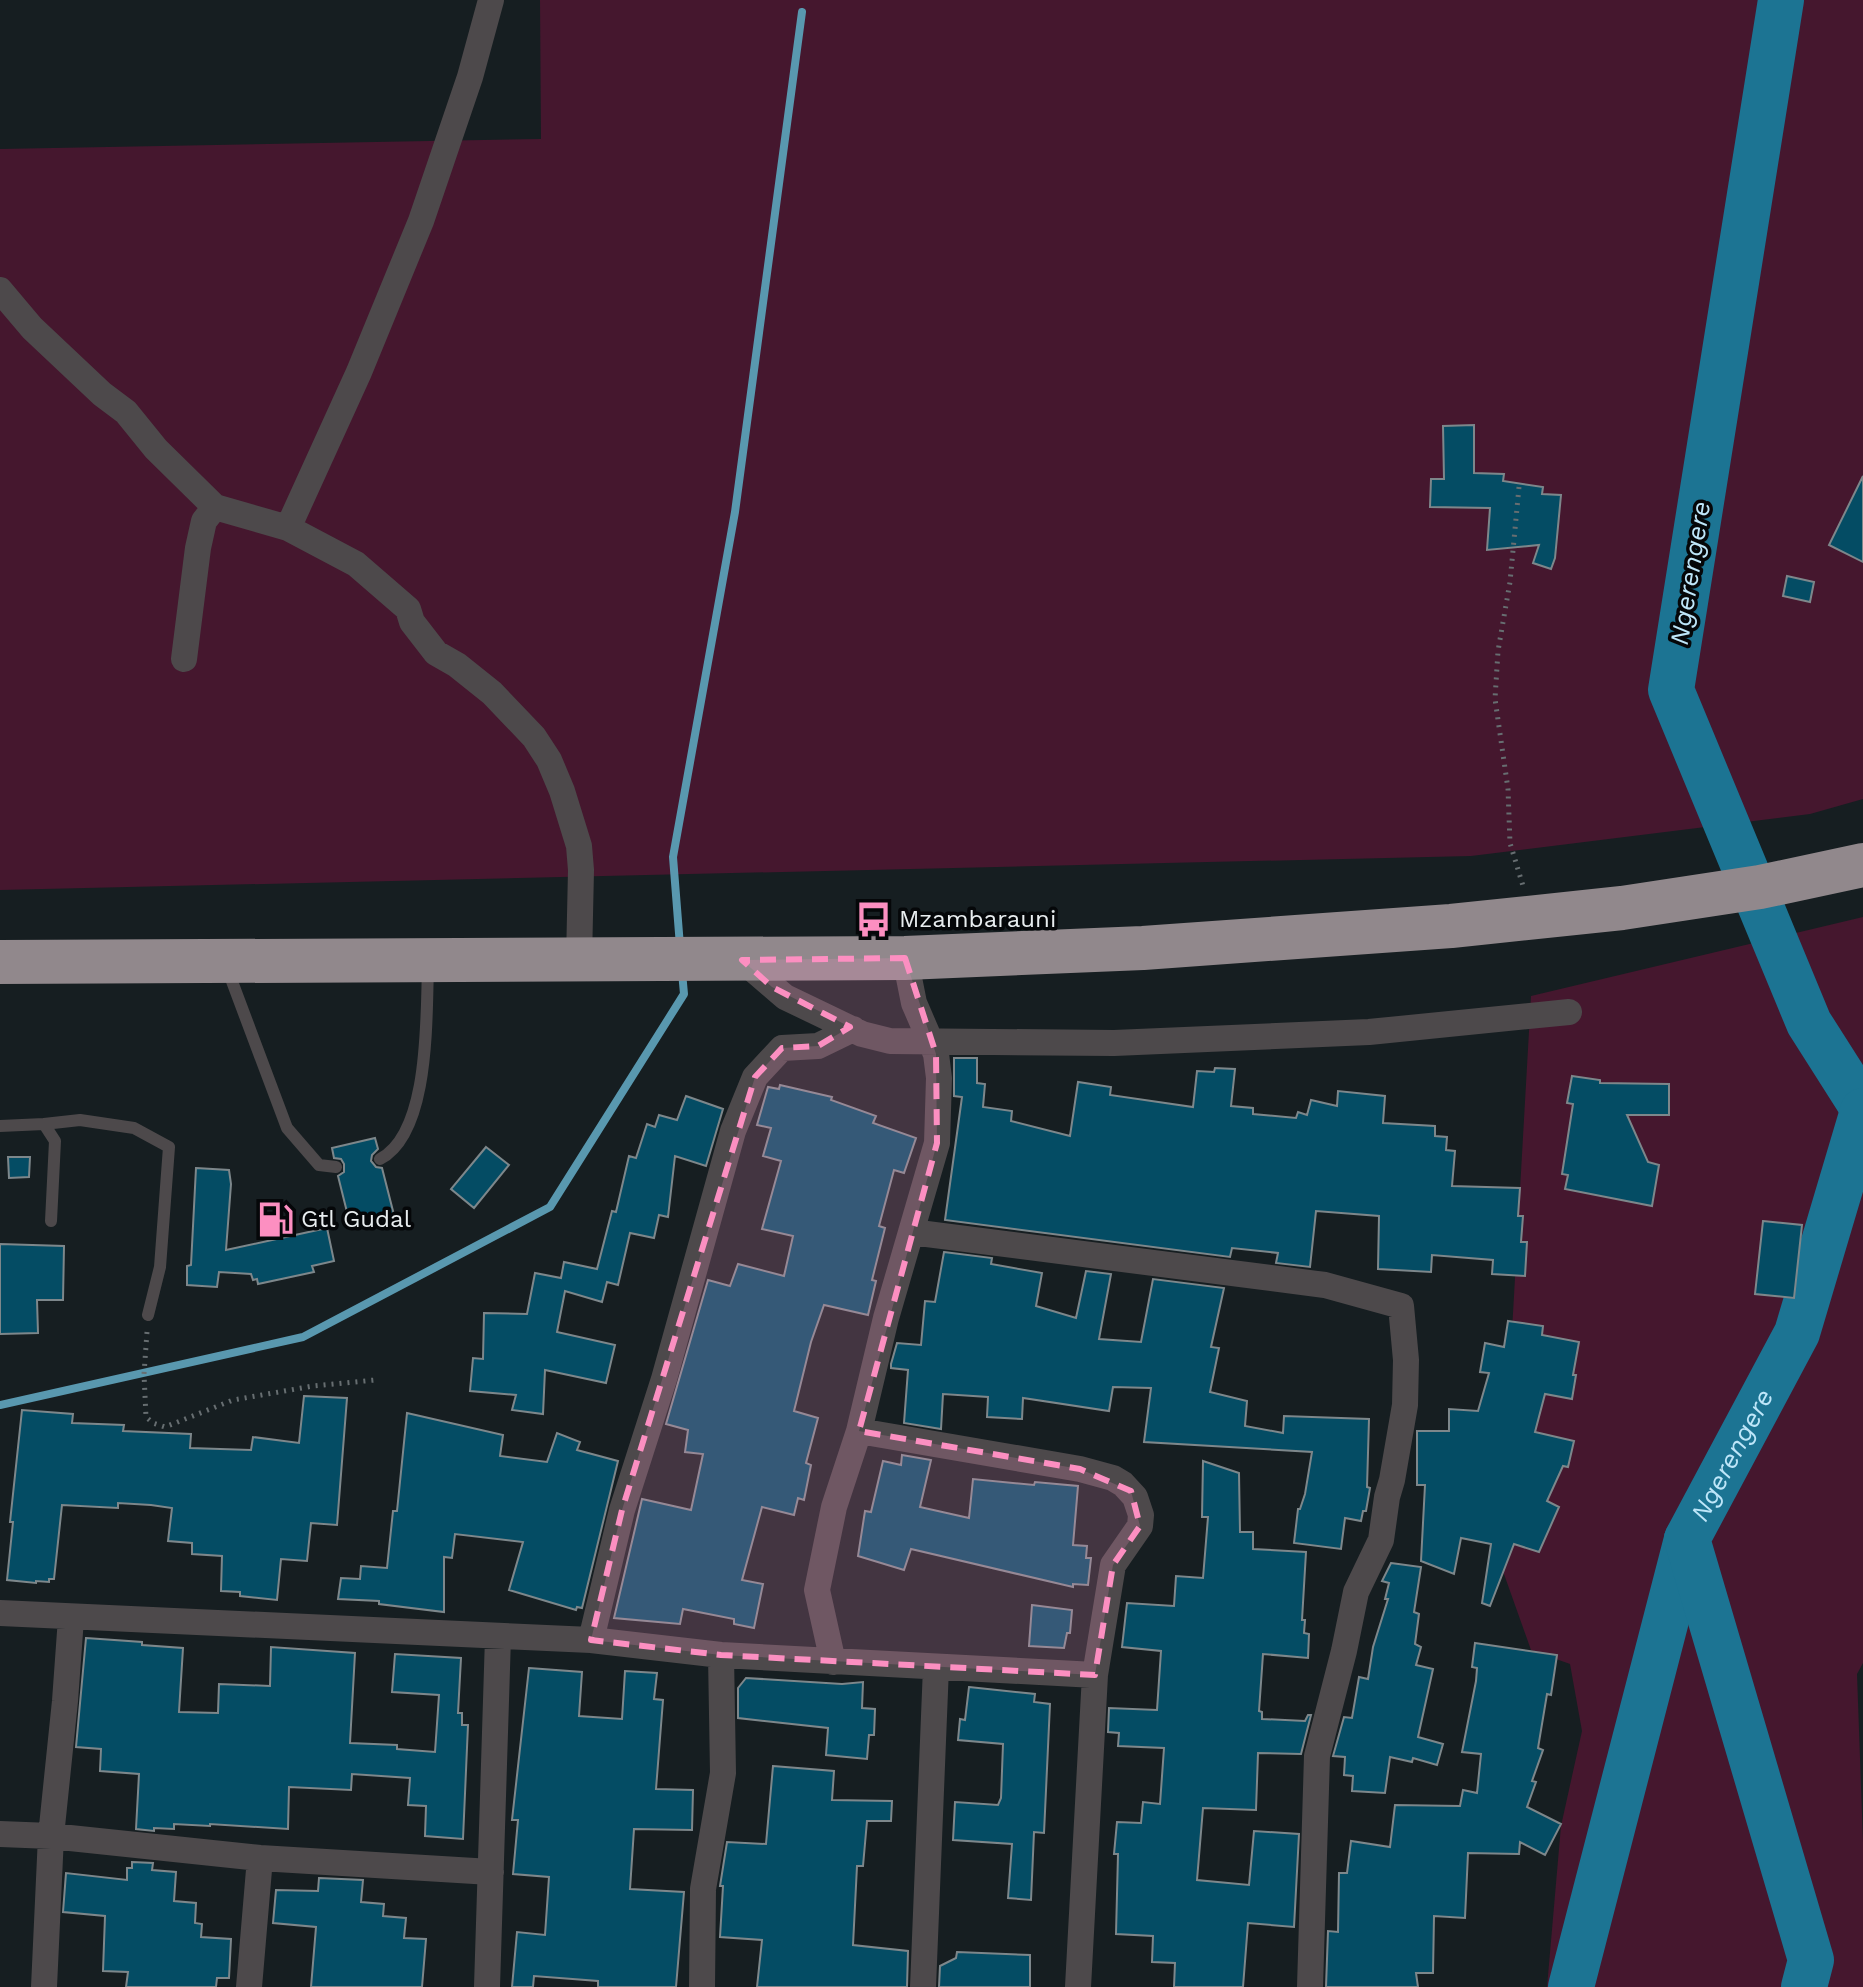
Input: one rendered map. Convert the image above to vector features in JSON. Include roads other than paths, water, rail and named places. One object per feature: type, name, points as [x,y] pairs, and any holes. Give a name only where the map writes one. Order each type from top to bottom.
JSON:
[{"type":"highway","points":[[0,962],[905,958],[1238,943],[1532,918],[1668,902],[1760,887],[1863,865]]},
{"type":"street","points":[[288,528],[359,372],[421,221],[470,77],[491,0]]},
{"type":"street","points":[[0,290],[32,328],[102,394],[126,412],[156,449],[215,507],[288,528],[356,564],[408,609],[412,622],[436,653],[457,665],[492,693],[534,737],[549,760],[562,791],[579,846],[579,960]]},
{"type":"street","points":[[184,659],[198,548],[204,521],[215,507]]},
{"type":"street","points":[[833,1662],[817,1590],[834,1507],[859,1431],[886,1318],[937,1143],[939,1078],[936,1054],[914,1003],[905,958]]},
{"type":"street","points":[[727,959],[785,997],[872,1038],[890,1041],[1091,1044],[1369,1032],[1569,1012]]},
{"type":"street","points":[[591,1640],[622,1510],[664,1379],[733,1131],[755,1077],[782,1048],[818,1046],[853,1029]]},
{"type":"street","points":[[911,1232],[1325,1285],[1401,1306],[1406,1360],[1405,1405],[1381,1540],[1356,1592],[1317,1756],[1310,1987]]},
{"type":"street","points":[[859,1431],[1080,1469],[1113,1478],[1131,1491],[1139,1506],[1140,1526],[1113,1565],[1095,1675],[1078,1987]]},
{"type":"street","points":[[0,1613],[591,1640],[721,1655],[1095,1675]]},
{"type":"street","points":[[44,1987],[51,1836],[71,1618]]},
{"type":"street","points":[[487,1987],[498,1637]]},
{"type":"street","points":[[702,1987],[703,1889],[723,1773],[721,1655]]},
{"type":"street","points":[[923,1987],[936,1667]]},
{"type":"street","points":[[0,1834],[51,1836],[260,1858],[491,1872]]},
{"type":"street","points":[[249,1987],[260,1858]]},
{"type":"lane","points":[[380,1159],[393,1152],[410,1121],[423,1070],[428,960]]},
{"type":"lane","points":[[225,961],[287,1128],[319,1165],[336,1167]]},
{"type":"lane","points":[[0,1126],[80,1120],[134,1128],[169,1147],[160,1267],[148,1315]]},
{"type":"lane","points":[[44,1124],[55,1141],[51,1221]]},
{"type":"waterway","name":"Ngerengere","points":[[1781,0],[1671,690],[1809,1023],[1863,1108]]},
{"type":"waterway","points":[[680,946],[673,857],[735,512],[802,12]]},
{"type":"waterway","points":[[0,1405],[303,1337],[550,1207],[684,994],[682,972]]},
{"type":"waterway","name":"Ngerengere","points":[[1804,1987],[1811,1960],[1687,1539],[1797,1333],[1863,1111]]},
{"type":"waterway","points":[[1571,1987],[1687,1539]]},
{"type":"place","name":"Mzambarauni","points":[[873,919]]},
{"type":"place","name":"Gtl Gudal","points":[[275,1219]]}]
